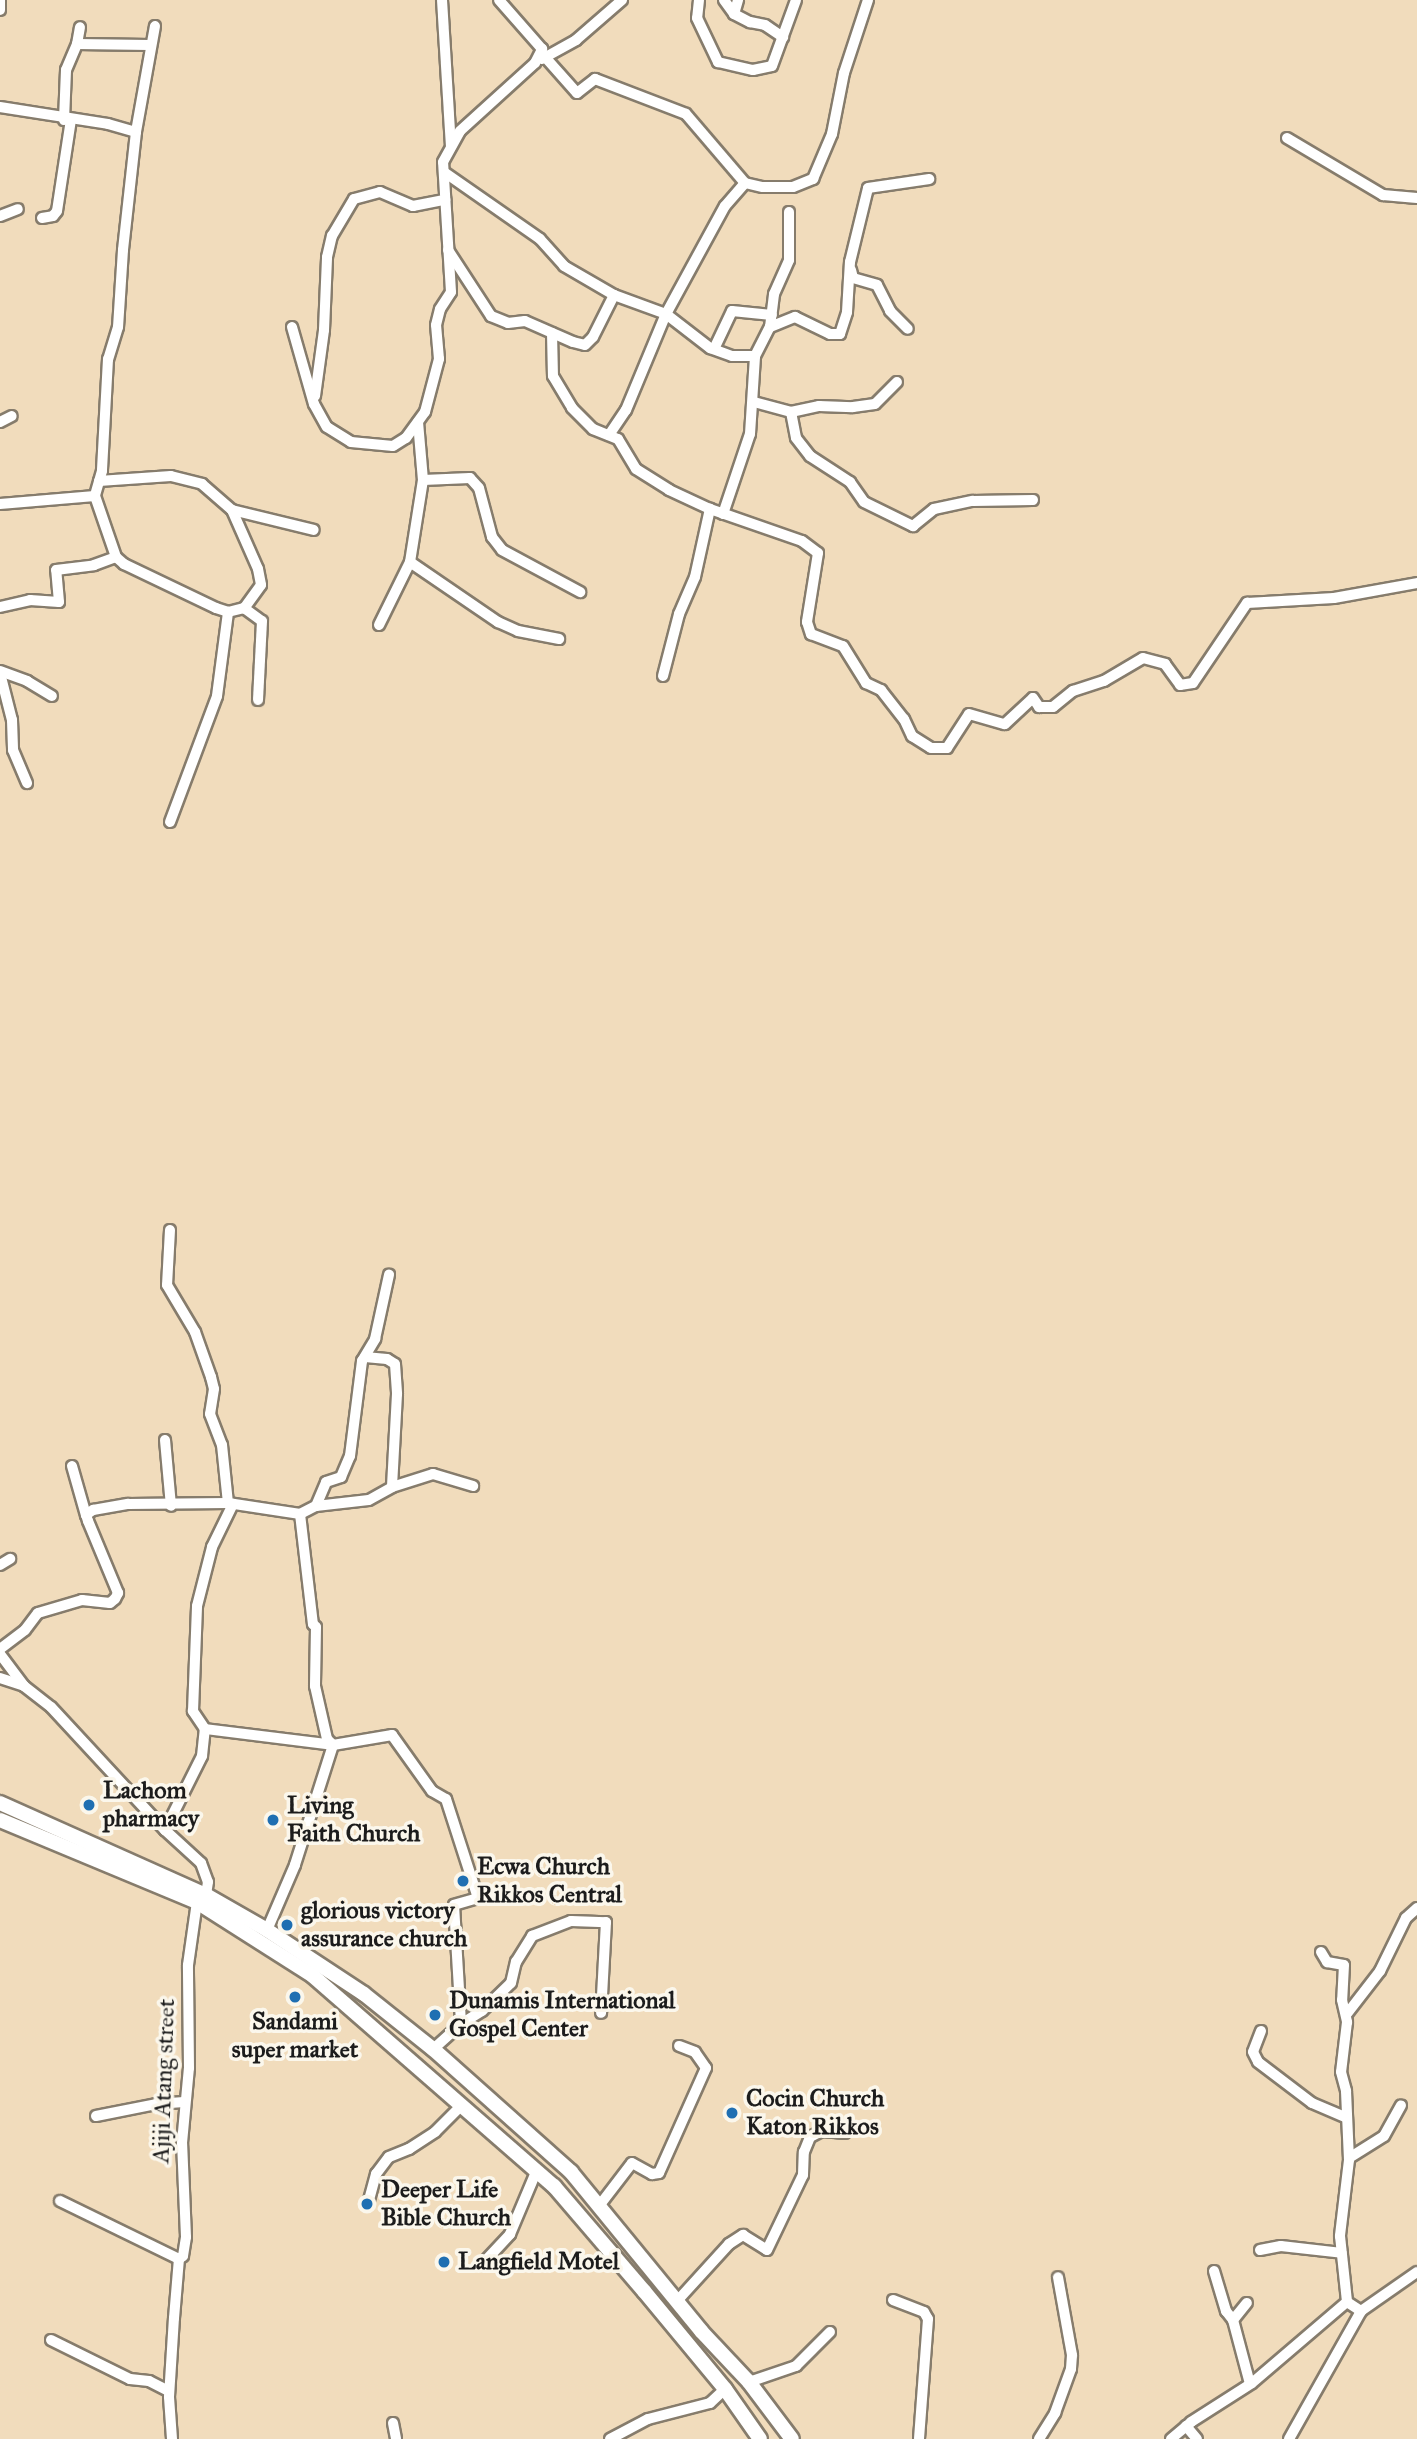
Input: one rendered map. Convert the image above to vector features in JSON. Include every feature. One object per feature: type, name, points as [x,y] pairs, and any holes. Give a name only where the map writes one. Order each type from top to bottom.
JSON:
[{"type":"main road","points":[[0,1803],[267,1930],[364,1994],[433,2049],[570,2172],[701,2331],[749,2382],[792,2439]]},
{"type":"main road","points":[[0,1819],[201,1899],[313,1976],[567,2200],[724,2389],[760,2439]]},
{"type":"street","points":[[0,0],[0,10]]},
{"type":"street","points":[[442,0],[452,146]]},
{"type":"street","points":[[292,327],[314,404],[327,427],[351,442],[393,446],[406,438],[425,412],[437,370],[436,325],[440,309],[451,292],[443,162],[460,131],[535,63],[576,40],[622,0]]},
{"type":"street","points":[[699,0],[697,18],[718,62],[752,70],[772,66],[796,0]]},
{"type":"street","points":[[724,0],[734,14],[750,22],[765,25],[783,37]]},
{"type":"street","points":[[734,14],[738,0]]},
{"type":"street","points":[[545,57],[577,93],[595,79],[686,114],[745,183],[763,187],[793,187],[813,179],[832,134],[844,72],[868,0]]},
{"type":"street","points":[[504,2],[542,49],[535,63]]},
{"type":"street","points":[[99,481],[171,476],[202,484],[232,510],[258,569],[261,584],[244,608],[228,612],[124,564],[116,557],[95,496],[99,481],[108,359],[118,327],[136,132],[149,45],[155,26]]},
{"type":"street","points":[[42,218],[53,216],[57,211],[67,120],[66,70],[77,44],[80,27]]},
{"type":"street","points":[[77,44],[149,45]]},
{"type":"street","points":[[0,107],[67,120],[108,124],[136,132]]},
{"type":"street","points":[[1287,138],[1383,195],[1417,198]]},
{"type":"street","points":[[444,172],[540,239],[564,266],[614,295],[666,314],[714,349],[732,356],[755,356]]},
{"type":"street","points":[[770,327],[795,317],[830,334],[840,334],[847,312],[850,262],[868,188],[929,178]]},
{"type":"street","points":[[609,435],[626,410],[666,314],[725,206],[745,183]]},
{"type":"street","points":[[314,404],[324,330],[327,257],[332,236],[354,199],[380,192],[413,206],[445,200]]},
{"type":"street","points":[[0,216],[18,209]]},
{"type":"street","points":[[723,514],[750,434],[755,356],[770,327],[774,294],[789,260],[789,212]]},
{"type":"street","points":[[448,249],[491,316],[508,323],[525,321],[585,345],[593,337],[614,295]]},
{"type":"street","points":[[850,262],[853,278],[877,285],[890,311],[908,328]]},
{"type":"street","points":[[714,349],[732,311],[772,315]]},
{"type":"street","points":[[552,333],[553,376],[572,408],[593,429],[618,439],[635,469],[710,509],[802,541],[818,554],[807,622],[811,634],[843,646],[866,682],[881,690],[904,719],[912,736],[931,748],[947,748],[969,714],[1005,724],[1033,698],[1040,707],[1053,707],[1073,691],[1104,681],[1143,658],[1166,664],[1180,685],[1193,683],[1247,603],[1334,598],[1417,583]]},
{"type":"street","points":[[754,402],[791,412],[819,406],[853,407],[875,404],[897,382]]},
{"type":"street","points":[[791,412],[796,438],[810,456],[849,482],[864,502],[912,526],[934,509],[973,502],[1033,500]]},
{"type":"street","points":[[0,422],[12,416]]},
{"type":"street","points":[[379,625],[410,562],[423,480],[418,422]]},
{"type":"street","points":[[423,480],[470,478],[479,488],[492,537],[502,550],[580,592]]},
{"type":"street","points":[[0,504],[95,496]]},
{"type":"street","points":[[663,676],[679,614],[695,577],[710,509]]},
{"type":"street","points":[[232,510],[314,530]]},
{"type":"street","points":[[0,607],[30,600],[59,602],[56,570],[94,565],[116,557]]},
{"type":"street","points":[[410,562],[498,622],[518,631],[559,639]]},
{"type":"street","points":[[244,608],[262,621],[258,700]]},
{"type":"street","points":[[170,822],[217,696],[228,612]]},
{"type":"street","points":[[0,672],[27,681],[52,696]]},
{"type":"street","points":[[0,672],[12,720],[13,750],[27,783]]},
{"type":"street","points":[[165,1830],[202,1756],[205,1729],[193,1711],[197,1606],[212,1547],[230,1503],[222,1445],[210,1414],[214,1389],[211,1377],[195,1332],[167,1285],[170,1230]]},
{"type":"street","points":[[316,1506],[326,1482],[341,1477],[350,1456],[365,1357],[375,1339],[389,1275]]},
{"type":"street","points":[[365,1357],[387,1359],[395,1364],[397,1394],[392,1487]]},
{"type":"street","points":[[165,1440],[171,1506]]},
{"type":"street","points":[[24,1686],[0,1652],[25,1630],[38,1613],[82,1600],[110,1603],[118,1593],[86,1515],[72,1466]]},
{"type":"street","points":[[86,1515],[93,1510],[128,1504],[171,1506],[230,1503],[300,1514],[316,1506],[369,1500],[392,1487],[433,1474],[473,1486]]},
{"type":"street","points":[[300,1514],[313,1624],[316,1627],[315,1686],[327,1739],[333,1745]]},
{"type":"street","points":[[0,1565],[10,1559]]},
{"type":"street","points":[[0,1678],[24,1686]]},
{"type":"street","name":"Ajiji Atang street","points":[[24,1686],[51,1706],[165,1830],[201,1863],[208,1882],[201,1899],[188,1965],[189,2068],[184,2102],[182,2156],[186,2237],[183,2256],[179,2259],[169,2391],[172,2439]]},
{"type":"street","points":[[205,1729],[333,1745],[392,1735],[432,1791],[446,1799],[478,1898],[454,1905],[461,2024]]},
{"type":"street","points":[[267,1930],[295,1865],[333,1745]]},
{"type":"street","points":[[1346,2015],[1380,1971],[1394,1948],[1406,1918],[1417,1908]]},
{"type":"street","points":[[433,2049],[461,2024],[482,2011],[511,1983],[516,1962],[532,1936],[571,1921],[606,1922],[601,2013]]},
{"type":"street","points":[[1321,1952],[1327,1962],[1344,1965],[1342,2000],[1346,2015],[1341,2073],[1346,2091],[1349,2158],[1343,2192],[1342,2253],[1347,2302]]},
{"type":"street","points":[[1261,2031],[1254,2052],[1258,2063],[1312,2102],[1347,2118]]},
{"type":"street","points":[[599,2206],[632,2163],[652,2174],[659,2173],[706,2068],[695,2052],[679,2046]]},
{"type":"street","points":[[96,2116],[156,2104],[184,2102]]},
{"type":"street","points":[[1349,2158],[1384,2136],[1401,2105]]},
{"type":"street","points":[[369,2200],[376,2174],[389,2157],[409,2149],[435,2132],[461,2106]]},
{"type":"street","points":[[678,2300],[729,2244],[743,2235],[767,2250],[803,2175],[804,2152],[810,2137],[822,2131],[845,2133]]},
{"type":"street","points":[[487,2259],[510,2234],[536,2172]]},
{"type":"street","points":[[60,2200],[179,2259]]},
{"type":"street","points":[[1260,2250],[1281,2246],[1342,2253]]},
{"type":"street","points":[[1214,2271],[1226,2311],[1233,2320],[1250,2384]]},
{"type":"street","points":[[1289,2439],[1362,2311],[1417,2272]]},
{"type":"street","points":[[1039,2439],[1055,2413],[1071,2370],[1072,2355],[1058,2277]]},
{"type":"street","points":[[893,2300],[923,2312],[928,2319],[919,2439]]},
{"type":"street","points":[[1347,2302],[1362,2311]]},
{"type":"street","points":[[1171,2439],[1250,2384],[1347,2302]]},
{"type":"street","points":[[1233,2320],[1247,2303]]},
{"type":"street","points":[[749,2382],[796,2366],[830,2332]]},
{"type":"street","points":[[51,2340],[131,2379],[149,2381],[169,2391]]},
{"type":"street","points":[[610,2439],[648,2419],[710,2403],[724,2389]]},
{"type":"street","points":[[393,2423],[396,2439]]},
{"type":"street","points":[[1186,2426],[1197,2439]]},
{"type":"place","name":"Lachom pharmacy","points":[[89,1805]]},
{"type":"place","name":"Living Faith Church","points":[[273,1820]]},
{"type":"place","name":"Ecwa Church Rikkos Central","points":[[463,1881]]},
{"type":"place","name":"glorious victory assurance church","points":[[287,1925]]},
{"type":"place","name":"Sandami super market","points":[[295,1997]]},
{"type":"place","name":"Dunamis International Gospel Center","points":[[435,2015]]},
{"type":"place","name":"Cocin Church Katon Rikkos","points":[[732,2113]]},
{"type":"place","name":"Deeper Life Bible Church","points":[[367,2204]]},
{"type":"place","name":"Langfield Motel","points":[[444,2262]]}]
